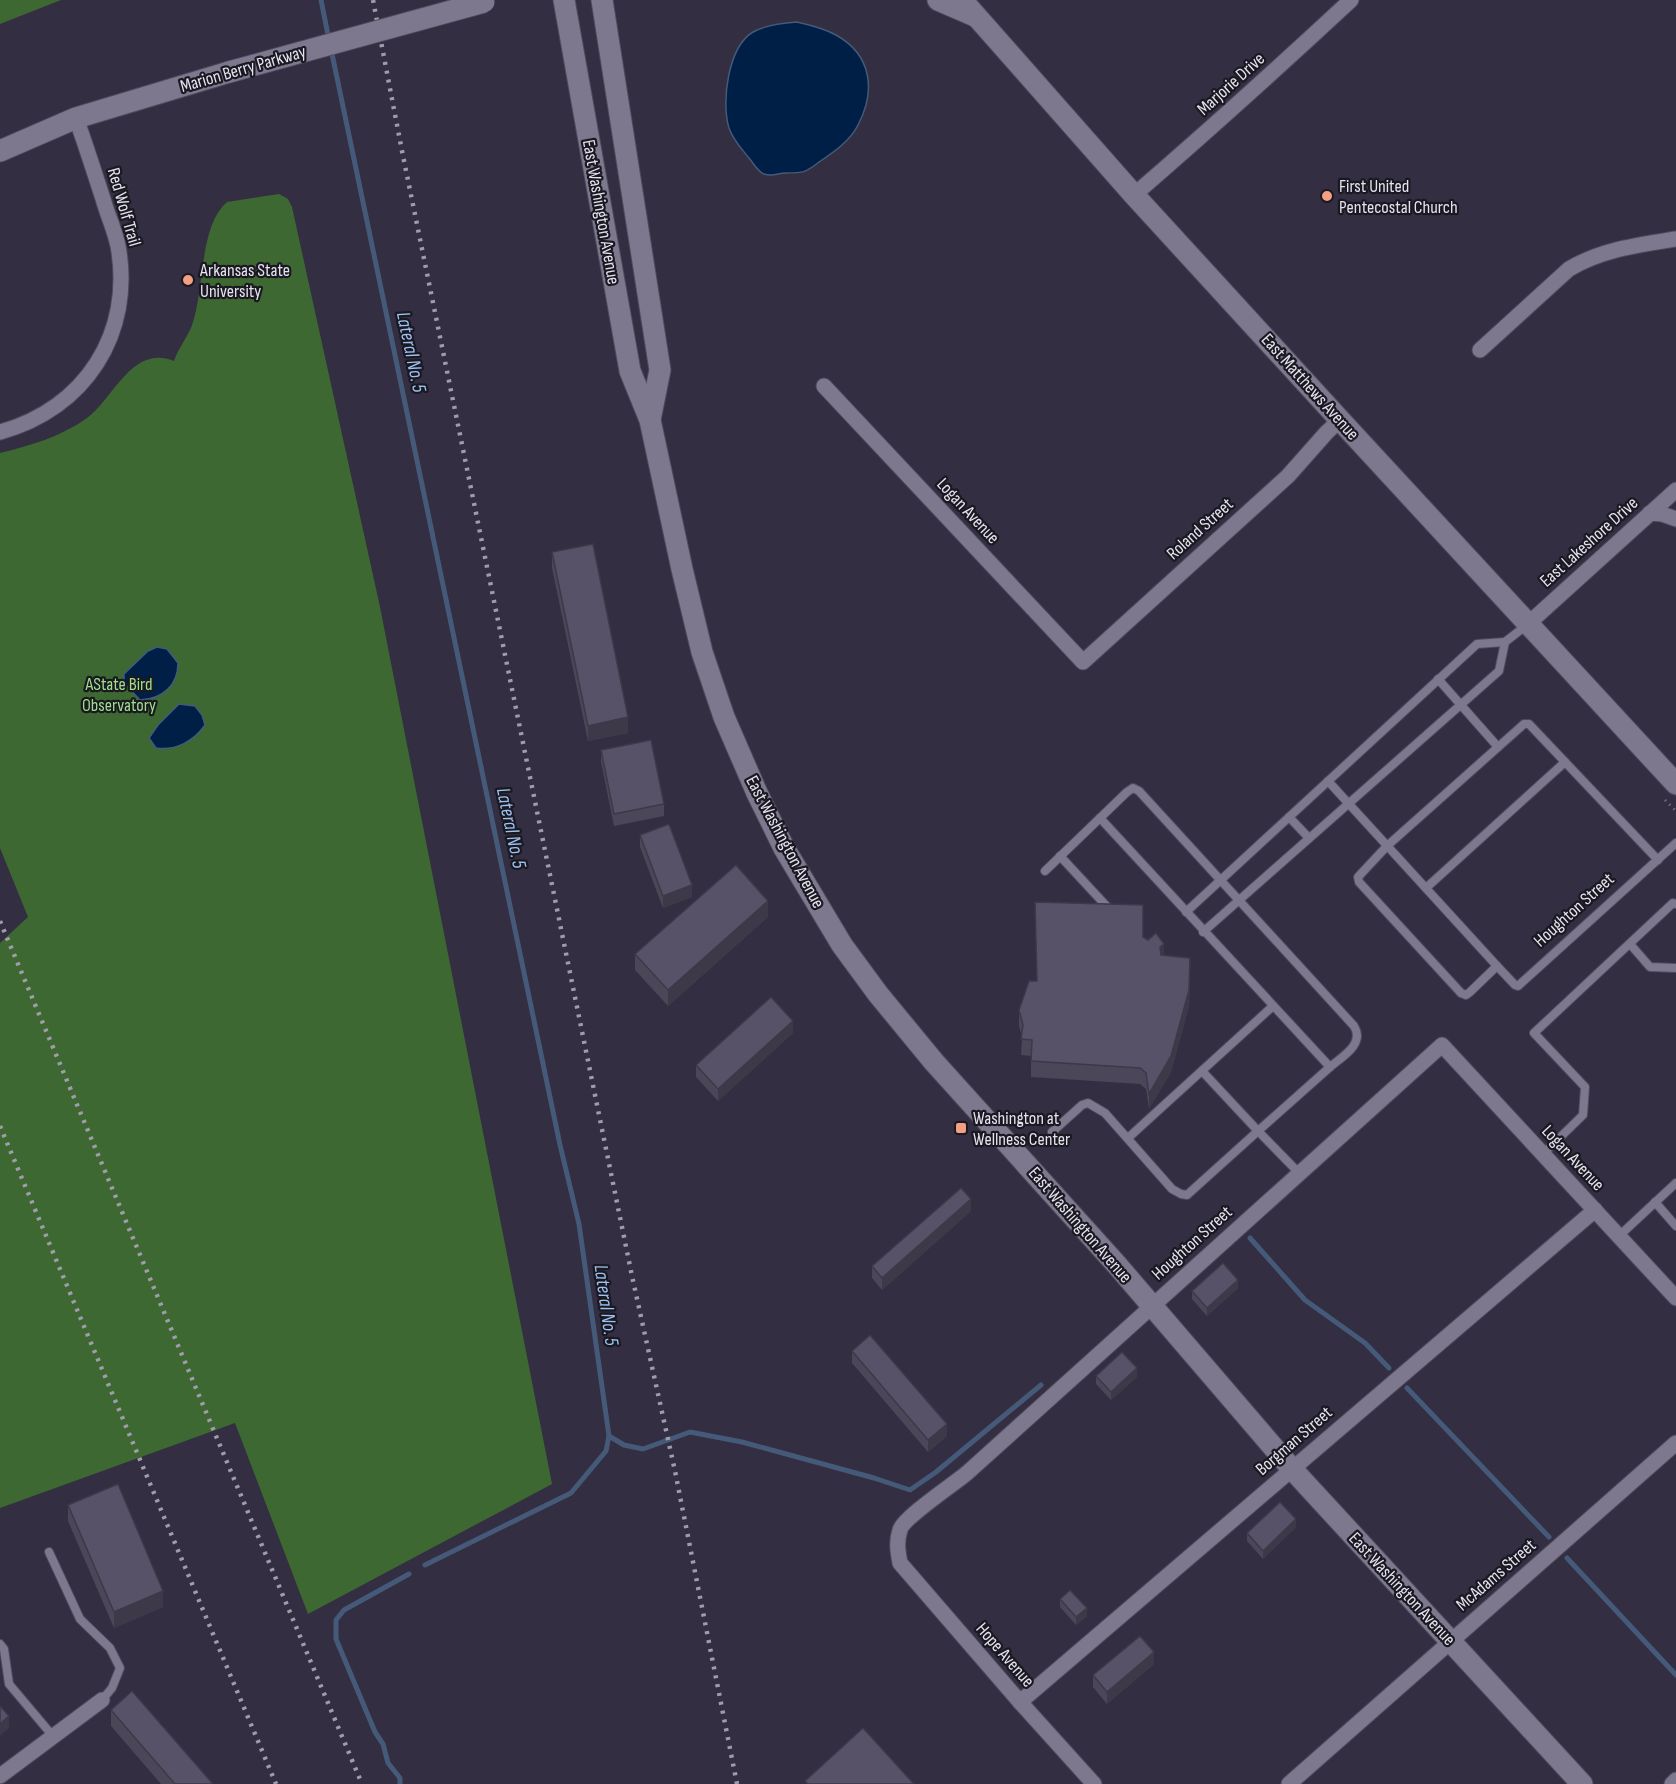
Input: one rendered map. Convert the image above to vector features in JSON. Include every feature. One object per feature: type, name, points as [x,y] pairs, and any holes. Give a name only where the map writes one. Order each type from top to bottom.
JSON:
[{"type":"street","name":"East Washington Avenue","points":[[564,0],[630,371],[650,420],[702,652],[724,717],[757,793],[804,884],[842,945],[934,1062],[1292,1469],[1582,1784]]},
{"type":"street","name":"East Washington Avenue","points":[[602,0],[660,370],[650,420]]},
{"type":"street","name":"East Matthews Avenue","points":[[938,0],[978,18],[1134,195],[1676,784]]},
{"type":"street","points":[[962,0],[978,18]]},
{"type":"street","name":"Marjorie Drive","points":[[1134,195],[1261,84],[1351,0]]},
{"type":"street","name":"Marion Berry Parkway","points":[[0,151],[76,118],[229,72],[487,1]]},
{"type":"street","name":"Red Wolf Trail","points":[[0,432],[37,418],[71,395],[89,374],[104,351],[117,313],[121,286],[117,244],[76,118]]},
{"type":"street","points":[[1480,350],[1569,269],[1585,260],[1618,248],[1676,239]]},
{"type":"street","name":"Logan Avenue","points":[[824,386],[1083,662]]},
{"type":"street","name":"Roland Street","points":[[1083,662],[1288,476],[1340,420]]},
{"type":"street","name":"East Lakeshore Drive","points":[[1528,624],[1676,490]]},
{"type":"street","points":[[1650,513],[1676,519]]},
{"type":"street","name":"Logan Avenue","points":[[1442,1045],[1676,1298]]},
{"type":"street","name":"Houghton Street","points":[[897,1546],[903,1523],[967,1473],[1442,1045]]},
{"type":"street","name":"Borgman Street","points":[[1020,1702],[1595,1210]]},
{"type":"street","name":"McAdams Street","points":[[1288,1784],[1676,1443]]},
{"type":"street","name":"Hope Avenue","points":[[897,1546],[900,1563],[1086,1781]]},
{"type":"street","points":[[0,1776],[52,1735],[102,1700]]},
{"type":"street","points":[[1672,1784],[1676,1780]]},
{"type":"lane","points":[[1186,912],[1477,644],[1505,642],[1528,624]]},
{"type":"lane","points":[[1203,932],[1498,671],[1505,642]]},
{"type":"lane","points":[[1438,679],[1498,747]]},
{"type":"lane","points":[[1328,781],[1348,802],[1387,846],[1497,966],[1466,995],[1461,993],[1366,891],[1358,877],[1387,846],[1524,724],[1529,724],[1658,860]]},
{"type":"lane","points":[[1426,888],[1565,762]]},
{"type":"lane","points":[[1045,872],[1126,792],[1133,788],[1140,791],[1358,1033],[1354,1045],[1187,1195],[1172,1189],[1105,1113],[1088,1103],[1082,1105],[1052,1132]]},
{"type":"lane","points":[[1289,817],[1309,838]]},
{"type":"lane","points":[[1100,818],[1330,1067]]},
{"type":"lane","name":"Houghton Street","points":[[1497,966],[1515,985],[1522,984],[1676,843]]},
{"type":"lane","points":[[1060,856],[1112,912]]},
{"type":"lane","points":[[1543,1154],[1583,1115],[1585,1087],[1534,1033],[1673,903],[1676,904]]},
{"type":"lane","points":[[1630,944],[1650,967],[1676,968]]},
{"type":"lane","points":[[1128,1138],[1273,1006]]},
{"type":"lane","points":[[1202,1071],[1299,1173]]},
{"type":"lane","points":[[1619,1236],[1676,1183]]},
{"type":"lane","points":[[1655,1202],[1676,1226]]},
{"type":"lane","points":[[49,1552],[80,1619],[110,1648],[120,1668],[112,1688],[102,1700]]},
{"type":"lane","points":[[0,1644],[4,1649],[9,1684],[52,1735]]},
{"type":"green space","points":[[0,0],[61,0],[0,24]]},
{"type":"green space","name":"AState Bird Observatory","points":[[279,194],[288,199],[292,207],[380,607],[552,1484],[308,1614],[235,1423],[0,1508],[0,943],[28,917],[0,848],[0,453],[45,440],[87,418],[135,366],[146,360],[159,358],[174,361],[191,328],[207,244],[211,227],[218,213],[227,202]]},
{"type":"water","points":[[797,22],[817,27],[848,43],[864,63],[868,87],[867,99],[855,131],[836,150],[804,172],[767,175],[757,169],[729,128],[726,90],[732,62],[744,39],[753,32],[769,26]]},
{"type":"water","points":[[157,647],[167,649],[178,663],[175,678],[162,694],[140,700],[124,683],[124,674],[148,651]]},
{"type":"water","points":[[179,704],[195,706],[202,715],[205,725],[196,736],[184,744],[171,748],[156,748],[149,738],[158,725]]},
{"type":"building","points":[[593,544],[628,717],[588,726],[552,552]]},
{"type":"building","points":[[651,740],[664,804],[614,814],[601,750]]},
{"type":"building","points":[[669,824],[692,885],[663,896],[640,835]]},
{"type":"building","points":[[736,865],[768,901],[668,990],[635,954]]},
{"type":"building","points":[[1035,902],[1143,905],[1143,937],[1148,940],[1156,933],[1164,944],[1160,947],[1161,955],[1190,958],[1189,990],[1171,1056],[1149,1094],[1146,1073],[1140,1068],[1031,1061],[1032,1040],[1021,1039],[1023,1025],[1019,1010],[1029,981],[1037,981]]},
{"type":"building","points":[[771,997],[793,1021],[718,1089],[696,1065]]},
{"type":"building","points":[[961,1188],[971,1199],[882,1278],[872,1266]]},
{"type":"building","points":[[1223,1263],[1238,1280],[1207,1308],[1192,1291]]},
{"type":"building","points":[[870,1335],[947,1424],[928,1440],[852,1351]]},
{"type":"building","points":[[1122,1352],[1137,1368],[1111,1392],[1096,1376]]},
{"type":"building","points":[[118,1484],[163,1591],[114,1612],[68,1505]]},
{"type":"building","points":[[1280,1502],[1296,1519],[1263,1551],[1247,1533]]},
{"type":"building","points":[[1070,1590],[1087,1608],[1076,1617],[1060,1599]]},
{"type":"building","points":[[1140,1636],[1154,1652],[1107,1692],[1093,1675]]},
{"type":"building","points":[[132,1691],[213,1784],[175,1784],[111,1710]]},
{"type":"building","points":[[0,1706],[9,1716],[0,1724]]},
{"type":"building","points":[[863,1728],[914,1784],[808,1784],[805,1781]]},
{"type":"waterway","name":"Lateral No. 5","points":[[321,0],[329,40]]},
{"type":"waterway","name":"Lateral No. 5","points":[[331,49],[560,1145],[579,1224],[609,1436],[606,1451],[571,1493],[425,1565]]},
{"type":"waterway","points":[[1250,1238],[1305,1300],[1365,1343],[1389,1368]]},
{"type":"waterway","points":[[609,1436],[624,1445],[643,1449],[690,1432],[742,1442],[910,1490],[936,1472],[1041,1385]]},
{"type":"waterway","points":[[1407,1388],[1549,1537]]},
{"type":"waterway","points":[[1567,1558],[1676,1675]]},
{"type":"waterway","name":"Lateral No. 5","points":[[400,1784],[400,1778],[388,1763],[383,1744],[375,1732],[336,1639],[336,1620],[344,1610],[409,1574]]},
{"type":"railway","points":[[373,0],[632,1276],[675,1471],[737,1784]]},
{"type":"railway","points":[[0,921],[362,1784]]},
{"type":"railway","points":[[0,1126],[276,1784]]},
{"type":"place","name":"First United Pentecostal Church","points":[[1327,196]]},
{"type":"place","name":"Arkansas State University","points":[[188,280]]},
{"type":"place","name":"Washington at Wellness Center","points":[[961,1128]]}]
